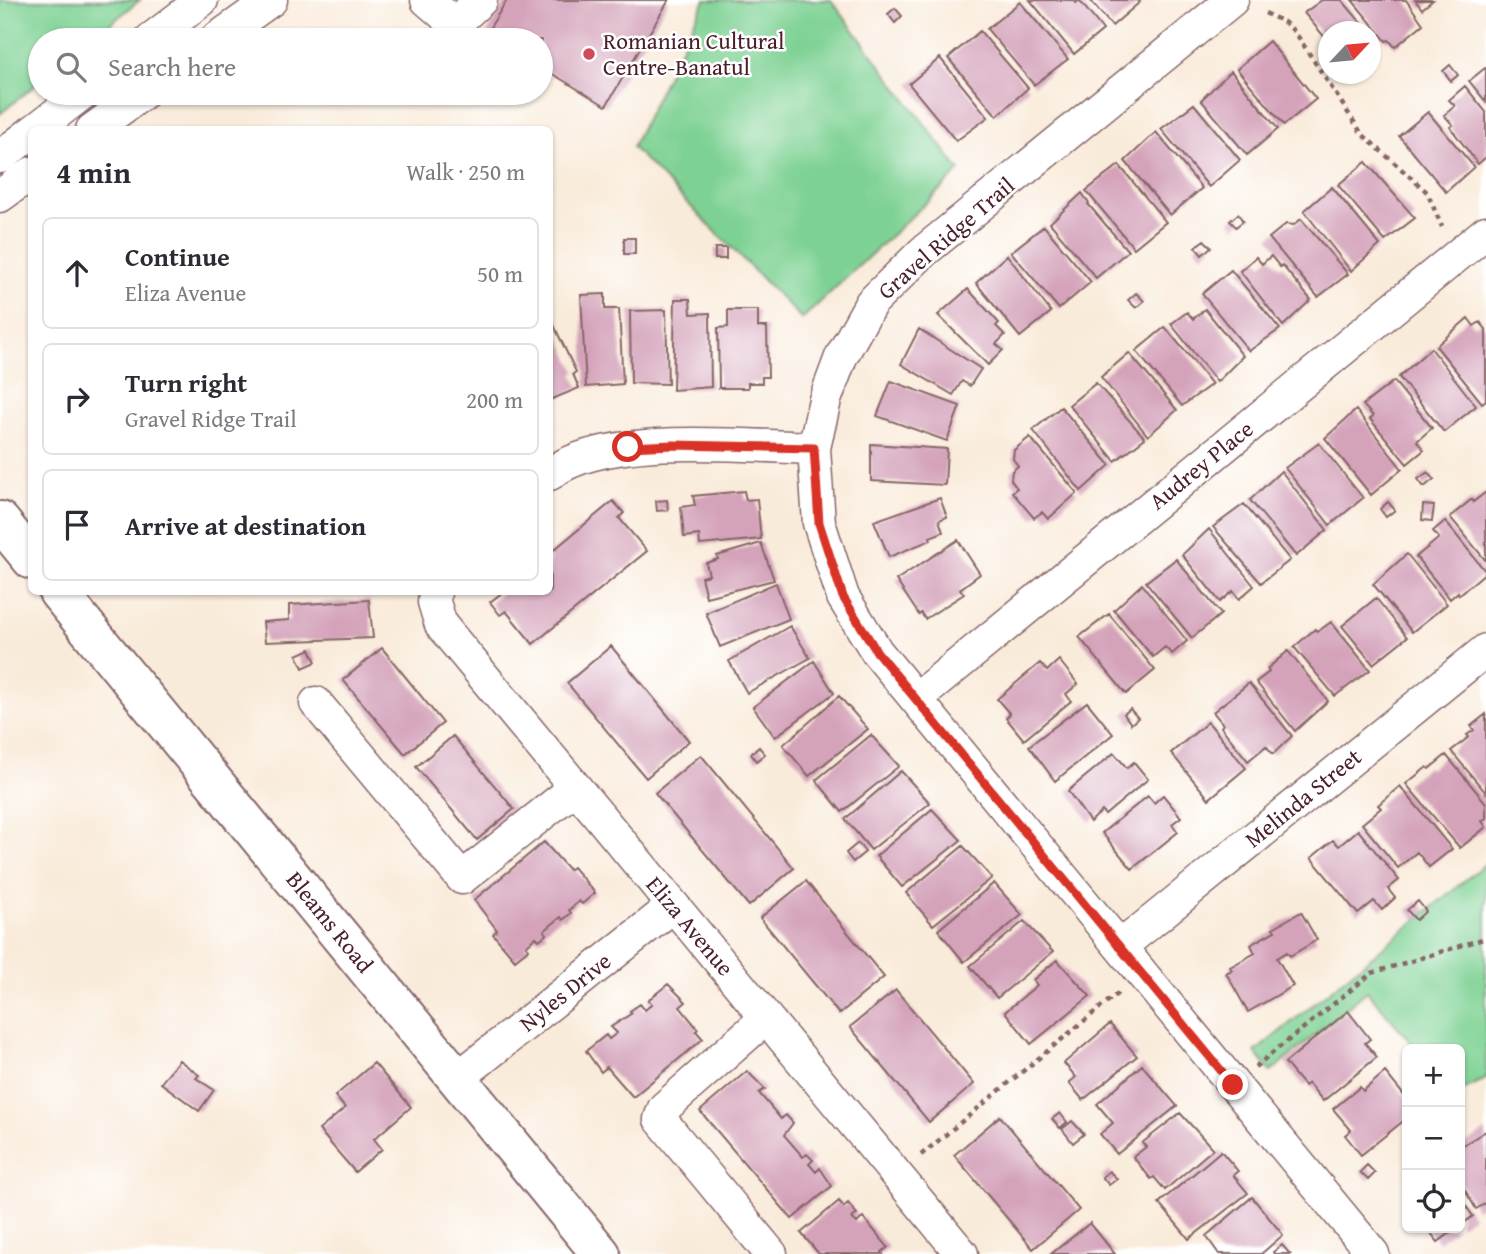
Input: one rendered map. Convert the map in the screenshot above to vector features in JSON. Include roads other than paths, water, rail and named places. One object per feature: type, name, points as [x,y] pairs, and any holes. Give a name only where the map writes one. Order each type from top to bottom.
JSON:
[{"type":"main road","points":[[0,521],[28,555]]},
{"type":"main road","name":"Bleams Road","points":[[60,595],[601,1254]]},
{"type":"street","points":[[166,28],[202,0]]},
{"type":"street","points":[[232,28],[271,0]]},
{"type":"street","points":[[427,0],[455,24],[481,0]]},
{"type":"street","name":"Gravel Ridge Trail","points":[[1232,0],[923,252],[871,303],[841,357],[825,400],[814,448],[819,523],[843,597],[877,652],[1373,1254]]},
{"type":"street","points":[[40,126],[67,105]]},
{"type":"street","points":[[98,126],[126,105]]},
{"type":"street","points":[[0,157],[28,135]]},
{"type":"street","points":[[0,196],[28,176]]},
{"type":"street","name":"Audrey Place","points":[[916,699],[1484,239]]},
{"type":"street","points":[[553,472],[586,454],[628,447],[673,445],[814,448]]},
{"type":"street","name":"Eliza Avenue","points":[[435,595],[434,602],[441,625],[962,1254]]},
{"type":"street","name":"Melinda Street","points":[[1120,947],[1486,650]]},
{"type":"street","points":[[316,703],[462,878],[575,788]]},
{"type":"street","name":"Nyles Drive","points":[[458,1078],[673,906]]},
{"type":"street","points":[[766,1018],[664,1108],[660,1119],[771,1254]]},
{"type":"place","name":"Romanian Cultural Centre-Banatul","points":[[589,54]]}]
